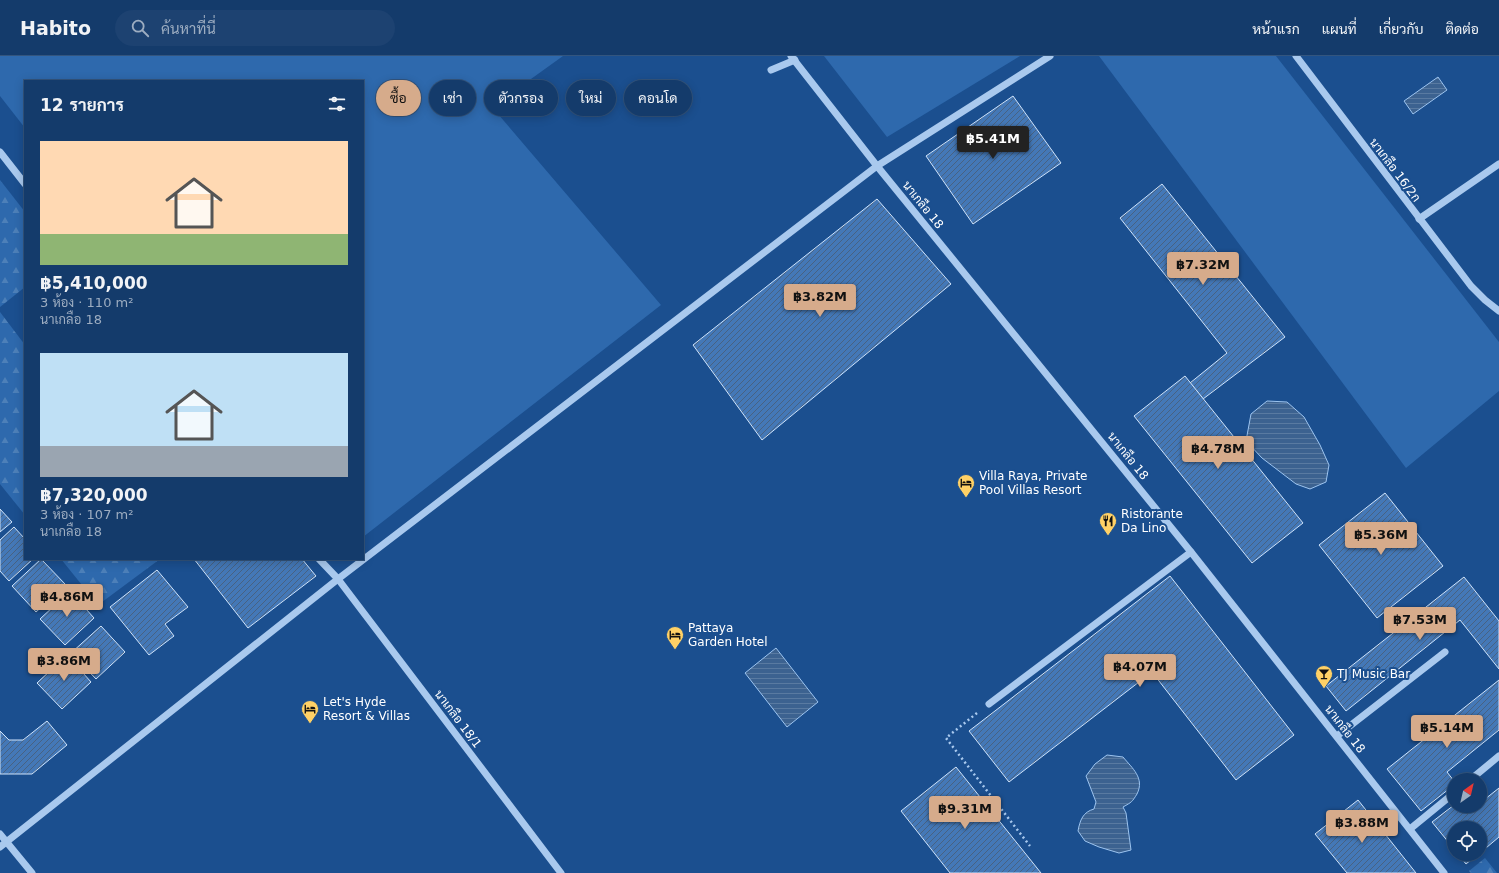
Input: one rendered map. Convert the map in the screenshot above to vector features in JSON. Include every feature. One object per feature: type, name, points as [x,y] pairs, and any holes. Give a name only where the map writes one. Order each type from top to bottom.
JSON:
[{"type":"street","points":[[364,559],[877,166],[1050,56]]},
{"type":"street","name":"นาเกลือ 16/2ก","points":[[1296,56],[1419,219],[1499,164]]},
{"type":"street","points":[[771,70],[793,58]]},
{"type":"street","name":"นาเกลือ 18","points":[[793,58],[877,166],[1191,552],[1444,873]]},
{"type":"street","points":[[0,152],[24,183]]},
{"type":"street","points":[[1419,219],[1470,286],[1499,311]]},
{"type":"street","points":[[989,704],[1191,552]]},
{"type":"street","name":"นาเกลือ 18/1","points":[[320,560],[338,579],[561,873]]},
{"type":"street","points":[[0,847],[363,560]]},
{"type":"street","points":[[1337,736],[1445,652]]},
{"type":"street","points":[[1478,773],[1499,756]]},
{"type":"street","points":[[1410,829],[1447,799]]},
{"type":"street","points":[[0,834],[32,873]]},
{"type":"path","points":[[989,704],[946,738],[1030,846]]},
{"type":"green space","points":[[0,56],[563,56],[530,80],[484,80],[484,116],[500,116],[661,305],[364,536],[364,80],[24,80],[24,127],[0,96]]},
{"type":"green space","points":[[824,56],[1020,56],[887,137]]},
{"type":"green space","points":[[1099,56],[1276,56],[1499,342],[1499,391],[1406,468]]},
{"type":"green space","points":[[0,180],[24,211],[24,288],[0,307]]},
{"type":"green space","points":[[0,312],[24,344],[24,514],[0,484]]},
{"type":"green space","points":[[62,560],[159,560],[98,605]]},
{"type":"green space","points":[[1487,860],[1497,873],[1471,873],[1469,871],[1481,861]]},
{"type":"shaded area","points":[[1438,77],[1447,90],[1413,114],[1404,101]]},
{"type":"shaded area","points":[[1267,401],[1287,402],[1304,417],[1320,445],[1329,465],[1326,482],[1310,489],[1296,484],[1262,458],[1246,441],[1251,414]]},
{"type":"shaded area","points":[[776,648],[818,702],[787,727],[745,673]]},
{"type":"shaded area","points":[[1107,755],[1123,757],[1133,769],[1139,783],[1139,788],[1134,799],[1123,807],[1126,813],[1131,850],[1119,853],[1085,841],[1078,831],[1083,817],[1087,812],[1094,809],[1096,802],[1086,776],[1095,764]]},
{"type":"building","points":[[1013,96],[1061,163],[973,224],[926,156]]},
{"type":"building","points":[[1162,184],[1285,337],[1203,399],[1190,383],[1227,353],[1120,218]]},
{"type":"building","points":[[877,199],[951,284],[762,440],[693,345]]},
{"type":"building","points":[[1185,376],[1303,523],[1252,563],[1134,416]]},
{"type":"building","points":[[1385,493],[1443,566],[1377,618],[1319,545]]},
{"type":"building","points":[[0,509],[12,522],[0,532]]},
{"type":"building","points":[[14,527],[24,538],[24,560],[32,560],[9,581],[0,571],[0,540]]},
{"type":"building","points":[[40,560],[42,560],[66,585],[36,612],[12,586]]},
{"type":"building","points":[[195,560],[303,560],[316,576],[248,628]]},
{"type":"building","points":[[157,570],[188,607],[165,624],[174,636],[149,655],[110,607]]},
{"type":"building","points":[[1170,576],[1294,735],[1236,780],[1152,672],[1009,782],[969,731]]},
{"type":"building","points":[[1464,577],[1499,621],[1499,669],[1460,620],[1346,711],[1326,686]]},
{"type":"building","points":[[70,591],[94,618],[65,645],[40,619]]},
{"type":"building","points":[[101,626],[125,652],[96,679],[71,653]]},
{"type":"building","points":[[67,655],[91,682],[62,709],[37,683]]},
{"type":"building","points":[[1499,680],[1499,730],[1447,772],[1447,791],[1421,811],[1387,769]]},
{"type":"building","points":[[47,721],[67,745],[32,774],[0,774],[0,731],[9,740],[23,740]]},
{"type":"building","points":[[956,767],[1041,873],[950,873],[901,811]]},
{"type":"building","points":[[1499,788],[1499,837],[1487,847],[1487,821],[1447,821],[1447,840],[1432,822],[1447,810],[1447,813],[1487,813],[1487,797]]},
{"type":"building","points":[[1358,800],[1416,873],[1347,873],[1315,834]]},
{"type":"place","name":"Villa Raya, Private Pool Villas Resort","points":[[966,498]]},
{"type":"place","name":"Ristorante Da Lino","points":[[1108,536]]},
{"type":"place","name":"Pattaya Garden Hotel","points":[[675,650]]},
{"type":"place","name":"TJ Music Bar","points":[[1324,689]]},
{"type":"place","name":"Let's Hyde Resort & Villas","points":[[310,724]]}]
